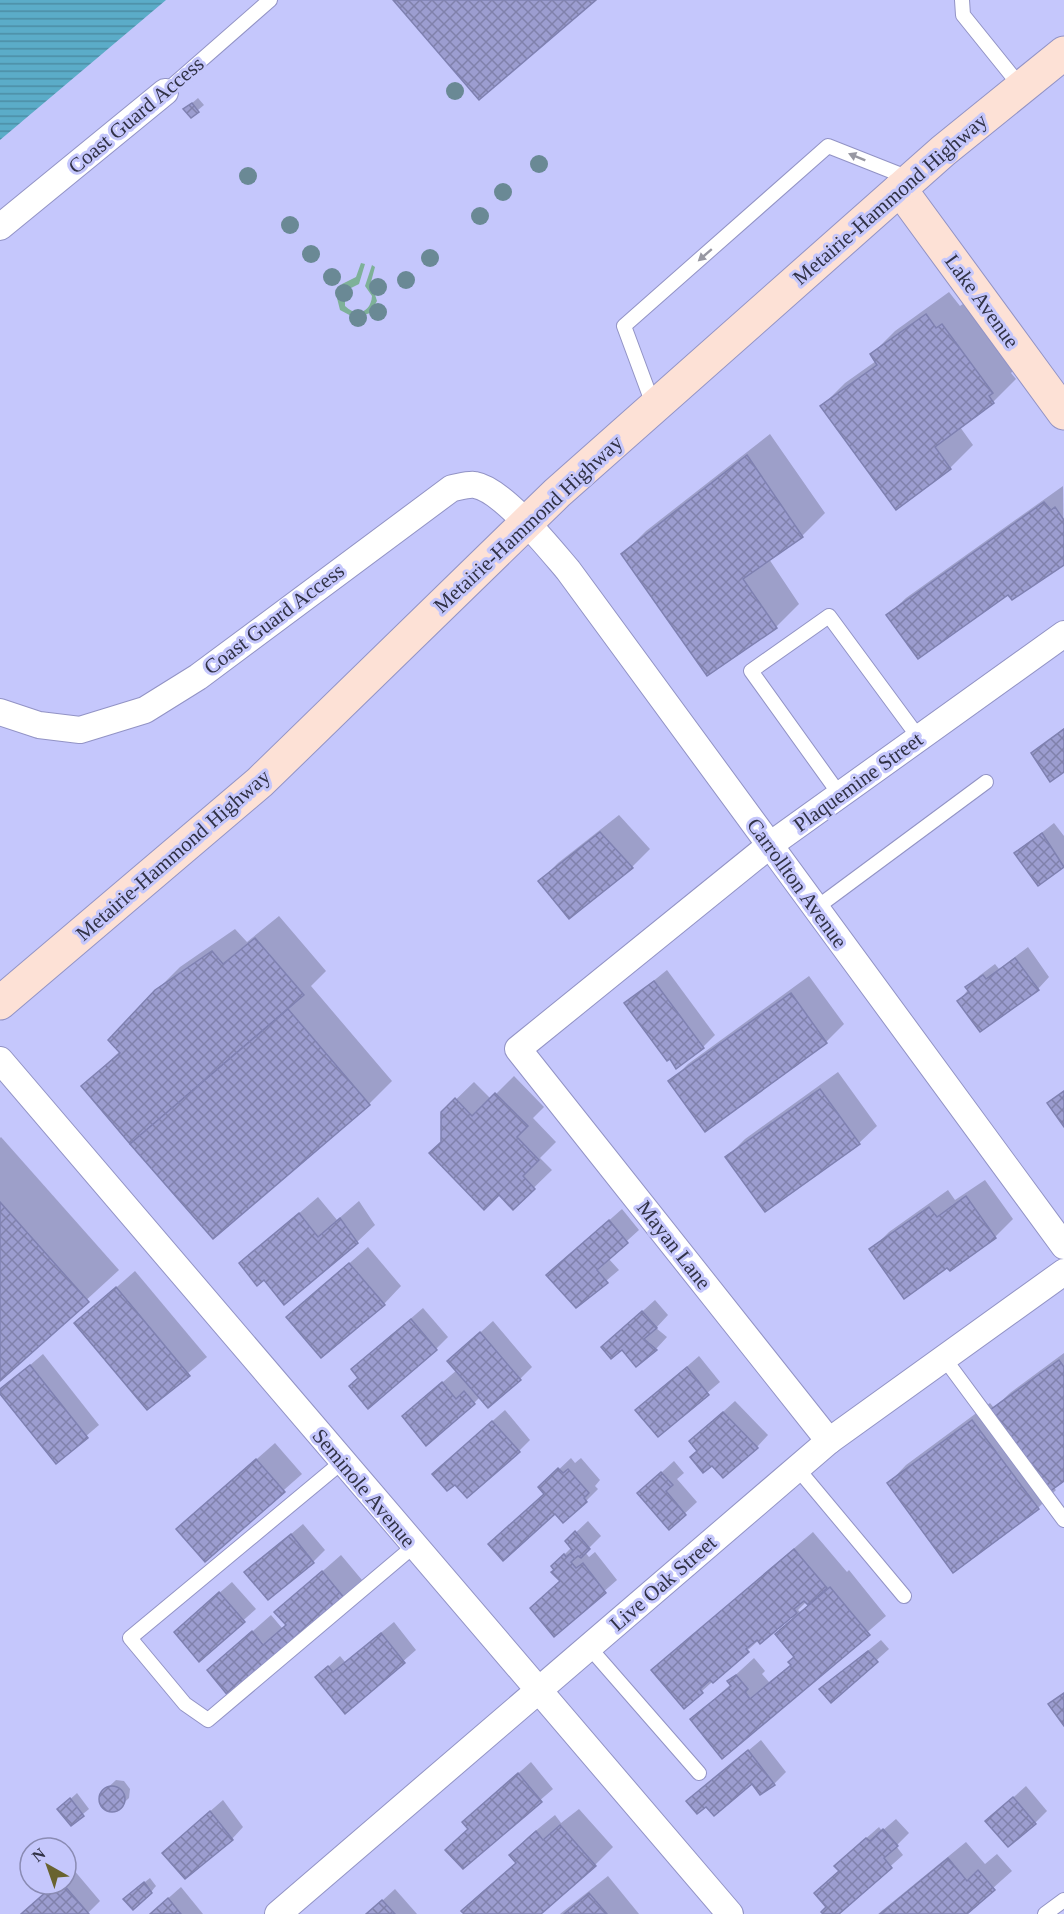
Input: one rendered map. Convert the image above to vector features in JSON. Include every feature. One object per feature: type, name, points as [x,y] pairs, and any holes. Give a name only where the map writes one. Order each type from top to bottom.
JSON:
[{"type":"street","name":"Metairie-Hammond Highway","points":[[0,1003],[260,782],[527,523],[654,407],[905,184],[1064,53]]},
{"type":"street","name":"Coast Guard Access","points":[[0,228],[165,92]]},
{"type":"street","name":"Lake Avenue","points":[[905,184],[1064,413]]},
{"type":"street","name":"Coast Guard Access","points":[[0,712],[39,725],[80,730],[145,710],[198,677],[452,488],[473,484],[484,488],[527,523]]},
{"type":"street","name":"Carrollton Avenue","points":[[527,523],[568,570],[1064,1246]]},
{"type":"street","name":"Plaquemine Street","points":[[518,1049],[770,845],[1064,634]]},
{"type":"street","name":"Mayan Lane","points":[[518,1049],[829,1441]]},
{"type":"street","name":"Seminole Avenue","points":[[0,1060],[729,1914]]},
{"type":"street","name":"Live Oak Street","points":[[278,1914],[829,1441],[1064,1272]]},
{"type":"lane","name":"Coast Guard Access","points":[[165,92],[270,0]]},
{"type":"lane","points":[[962,0],[963,15],[1021,87]]},
{"type":"lane","points":[[654,407],[624,326],[828,146],[905,184]]},
{"type":"lane","points":[[840,795],[751,671],[829,616],[919,738]]},
{"type":"lane","points":[[816,908],[986,782]]},
{"type":"lane","points":[[944,1358],[1062,1513]]},
{"type":"lane","points":[[342,1462],[130,1638],[185,1704],[208,1720],[414,1546]]},
{"type":"lane","points":[[797,1468],[904,1596]]},
{"type":"lane","points":[[589,1647],[699,1773]]},
{"type":"lane","points":[[1045,1914],[1064,1900]]},
{"type":"green space","points":[[361,263],[365,264],[359,284],[345,291],[345,306],[354,312],[363,312],[369,306],[372,296],[365,286],[372,265],[375,267],[371,282],[377,301],[370,313],[355,318],[340,310],[336,294],[342,284],[356,277]]},
{"type":"water","points":[[0,0],[166,0],[0,140]]},
{"type":"building","points":[[393,0],[596,0],[479,100]]},
{"type":"building","points":[[192,103],[199,112],[191,118],[183,109]]},
{"type":"building","points":[[926,314],[936,328],[942,324],[993,393],[989,396],[994,403],[935,447],[951,469],[896,510],[820,406],[877,365],[870,354]]},
{"type":"building","points":[[747,455],[803,537],[743,579],[777,628],[707,676],[621,554]]},
{"type":"building","points":[[1044,502],[1051,510],[1055,507],[1064,520],[1064,565],[1012,600],[1008,595],[918,659],[886,615]]},
{"type":"building","points":[[1064,729],[1064,772],[1050,782],[1031,753]]},
{"type":"building","points":[[600,832],[633,868],[569,919],[538,881]]},
{"type":"building","points":[[1042,833],[1064,867],[1038,886],[1014,853]]},
{"type":"building","points":[[255,938],[304,995],[130,1144],[81,1086],[120,1053],[108,1040],[155,990],[212,951],[223,964]]},
{"type":"building","points":[[1015,958],[1039,990],[980,1032],[957,1001],[969,992],[965,987],[983,975],[986,979]]},
{"type":"building","points":[[654,981],[704,1048],[676,1069],[670,1059],[667,1061],[624,1003]]},
{"type":"building","points":[[791,993],[827,1043],[705,1132],[668,1081]]},
{"type":"building","points":[[288,1009],[370,1105],[213,1239],[130,1144]]},
{"type":"building","points":[[820,1089],[860,1144],[765,1212],[725,1157]]},
{"type":"building","points":[[1064,1091],[1064,1127],[1047,1103]]},
{"type":"building","points":[[495,1093],[528,1126],[517,1137],[539,1160],[523,1176],[535,1189],[513,1210],[499,1195],[484,1210],[429,1153],[441,1142],[441,1112],[455,1098],[472,1116]]},
{"type":"building","points":[[966,1196],[996,1238],[950,1271],[947,1268],[904,1299],[869,1249],[929,1207],[937,1217]]},
{"type":"building","points":[[0,1202],[89,1302],[0,1381]]},
{"type":"building","points":[[299,1213],[318,1237],[340,1218],[358,1243],[284,1305],[264,1280],[257,1286],[239,1263]]},
{"type":"building","points":[[609,1220],[628,1243],[597,1270],[608,1283],[576,1308],[546,1275]]},
{"type":"building","points":[[349,1263],[385,1305],[321,1358],[286,1317]]},
{"type":"building","points":[[116,1287],[190,1376],[147,1410],[74,1323]]},
{"type":"building","points":[[642,1311],[657,1328],[644,1339],[657,1350],[636,1367],[622,1350],[611,1359],[601,1347]]},
{"type":"building","points":[[411,1319],[437,1350],[368,1409],[349,1386],[358,1378],[351,1369]]},
{"type":"building","points":[[480,1332],[521,1380],[488,1408],[447,1361]]},
{"type":"building","points":[[1059,1360],[1064,1367],[1064,1481],[1049,1492],[990,1410]]},
{"type":"building","points":[[30,1365],[88,1438],[56,1464],[0,1394],[0,1389]]},
{"type":"building","points":[[687,1367],[709,1395],[658,1437],[635,1410]]},
{"type":"building","points":[[442,1382],[456,1399],[464,1391],[475,1404],[426,1446],[402,1416]]},
{"type":"building","points":[[723,1412],[758,1448],[723,1478],[712,1466],[703,1473],[690,1457],[697,1451],[689,1441]]},
{"type":"building","points":[[972,1420],[1039,1509],[953,1573],[887,1483]]},
{"type":"building","points":[[492,1421],[520,1452],[467,1498],[455,1485],[447,1491],[432,1474]]},
{"type":"building","points":[[256,1459],[285,1492],[205,1562],[176,1529]]},
{"type":"building","points":[[558,1468],[563,1473],[568,1469],[589,1493],[584,1498],[587,1502],[563,1523],[555,1514],[503,1561],[488,1544],[544,1494],[538,1487]]},
{"type":"building","points":[[661,1472],[673,1485],[666,1491],[686,1515],[669,1530],[637,1493]]},
{"type":"building","points":[[575,1531],[590,1549],[581,1558],[578,1556],[571,1562],[576,1568],[583,1563],[606,1593],[554,1637],[530,1608],[560,1581],[551,1572],[554,1570],[551,1566],[564,1554],[566,1557],[573,1551],[565,1541]]},
{"type":"building","points":[[291,1534],[314,1563],[268,1600],[244,1572]]},
{"type":"building","points":[[794,1549],[827,1588],[808,1605],[804,1601],[794,1609],[797,1613],[760,1644],[757,1640],[746,1649],[749,1652],[713,1683],[710,1680],[700,1689],[703,1693],[684,1709],[651,1670]]},
{"type":"building","points":[[322,1571],[345,1599],[229,1697],[207,1670],[252,1631],[263,1645],[286,1625],[274,1612]]},
{"type":"building","points":[[830,1587],[870,1635],[722,1759],[690,1719],[731,1686],[727,1681],[736,1675],[748,1689],[745,1692],[750,1699],[791,1665],[788,1662],[794,1657],[775,1634]]},
{"type":"building","points":[[219,1592],[245,1622],[199,1662],[174,1632]]},
{"type":"building","points":[[381,1633],[405,1663],[345,1714],[315,1677],[328,1666],[333,1672]]},
{"type":"building","points":[[868,1651],[878,1662],[831,1703],[819,1689]]},
{"type":"building","points":[[1064,1693],[1064,1726],[1048,1704]]},
{"type":"building","points":[[748,1750],[775,1785],[760,1795],[752,1784],[714,1816],[706,1807],[697,1814],[686,1801]]},
{"type":"building","points":[[518,1773],[542,1802],[463,1869],[445,1850],[468,1829],[462,1822]]},
{"type":"building","points":[[112,1786],[121,1790],[125,1799],[121,1808],[112,1812],[103,1808],[99,1799],[103,1790]]},
{"type":"building","points":[[1013,1797],[1036,1824],[1008,1847],[985,1821]]},
{"type":"building","points":[[70,1798],[84,1816],[71,1826],[57,1809]]},
{"type":"building","points":[[210,1811],[233,1840],[185,1879],[162,1853]]},
{"type":"building","points":[[560,1825],[596,1866],[541,1914],[464,1914],[461,1911],[516,1863],[509,1855],[536,1831],[543,1840]]},
{"type":"building","points":[[883,1829],[898,1846],[884,1858],[892,1868],[839,1914],[823,1914],[821,1912],[826,1907],[814,1893],[839,1871],[834,1866],[866,1838],[870,1841]]},
{"type":"building","points":[[948,1858],[967,1881],[978,1870],[995,1890],[967,1914],[880,1914]]},
{"type":"building","points":[[144,1882],[152,1893],[133,1910],[123,1899]]},
{"type":"building","points":[[589,1893],[607,1914],[564,1914]]},
{"type":"building","points":[[41,1896],[73,1896],[89,1914],[21,1914]]},
{"type":"building","points":[[168,1898],[181,1914],[150,1914]]},
{"type":"building","points":[[382,1900],[395,1914],[366,1914]]}]
